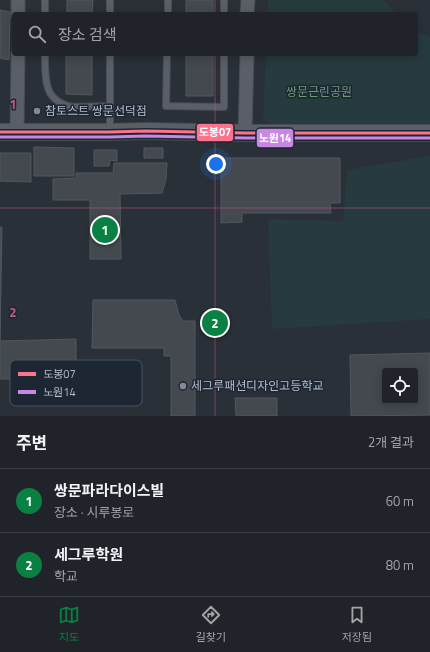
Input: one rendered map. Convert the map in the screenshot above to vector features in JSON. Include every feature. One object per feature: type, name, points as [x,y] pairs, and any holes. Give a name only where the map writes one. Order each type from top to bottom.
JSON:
[{"type":"street","points":[[18,0],[18,12]]},
{"type":"street","points":[[248,0],[248,12]]},
{"type":"street","points":[[17,131],[18,56]]},
{"type":"street","points":[[245,133],[247,56]]},
{"type":"street","points":[[0,132],[146,131],[245,133],[430,133]]},
{"type":"lane","points":[[45,0],[45,12]]},
{"type":"lane","points":[[110,0],[110,12]]},
{"type":"lane","points":[[168,0],[168,12]]},
{"type":"lane","points":[[224,0],[224,12]]},
{"type":"lane","points":[[45,56],[45,76],[48,91],[58,102],[66,106],[73,107],[109,106]]},
{"type":"lane","points":[[110,56],[110,132]]},
{"type":"lane","points":[[167,56],[166,106],[224,107],[224,56]]},
{"type":"green space","points":[[268,0],[383,0],[396,12],[267,12]]},
{"type":"green space","name":"쌍문근린공원","points":[[418,32],[430,37],[430,127],[275,130],[263,118],[266,56],[418,56]]},
{"type":"green space","points":[[430,156],[430,319],[272,329],[268,219],[343,221],[347,170]]},
{"type":"building","points":[[67,0],[93,0],[92,12],[67,12]]},
{"type":"building","points":[[186,0],[213,0],[213,12],[186,12]]},
{"type":"building","points":[[0,10],[10,12],[9,60],[0,58]]},
{"type":"building","points":[[66,56],[92,56],[92,95],[66,94]]},
{"type":"building","points":[[186,56],[213,56],[213,96],[186,96]]},
{"type":"building","points":[[34,147],[74,148],[74,176],[34,176]]},
{"type":"building","points":[[144,148],[163,148],[163,158],[144,158]]},
{"type":"building","points":[[94,150],[117,150],[117,161],[110,160],[109,166],[94,166]]},
{"type":"building","points":[[0,153],[31,153],[31,182],[0,181]]},
{"type":"building","points":[[221,158],[340,158],[340,203],[330,203],[331,213],[242,213],[242,222],[221,223]]},
{"type":"building","points":[[114,163],[167,163],[166,179],[162,193],[120,194],[121,259],[90,259],[90,200],[53,200],[53,179],[76,178],[76,173],[113,173]]},
{"type":"building","points":[[0,227],[2,227],[0,341]]},
{"type":"building","name":"세그루패션디자인고등학교","points":[[93,300],[175,300],[179,315],[183,321],[195,321],[195,416],[171,416],[171,356],[164,356],[164,348],[92,348]]},
{"type":"building","points":[[76,339],[76,360],[10,360],[10,379],[0,379],[0,341]]},
{"type":"building","points":[[430,353],[430,415],[351,416],[350,355]]},
{"type":"building","points":[[235,398],[277,398],[277,416],[236,416]]},
{"type":"transit line","name":"도봉07","points":[[0,132],[146,131],[245,133],[430,133]]},
{"type":"transit line","name":"노원14","points":[[0,137],[146,136],[245,138],[430,138]]},
{"type":"place","name":"참토스트 쌍문선덕점","points":[[37,111]]},
{"type":"place","name":"쌍문파라다이스빌","points":[[105,230]]},
{"type":"place","name":"세그루학원","points":[[215,323]]},
{"type":"place","name":"세그루패션디자인고등학교","points":[[183,386]]}]
